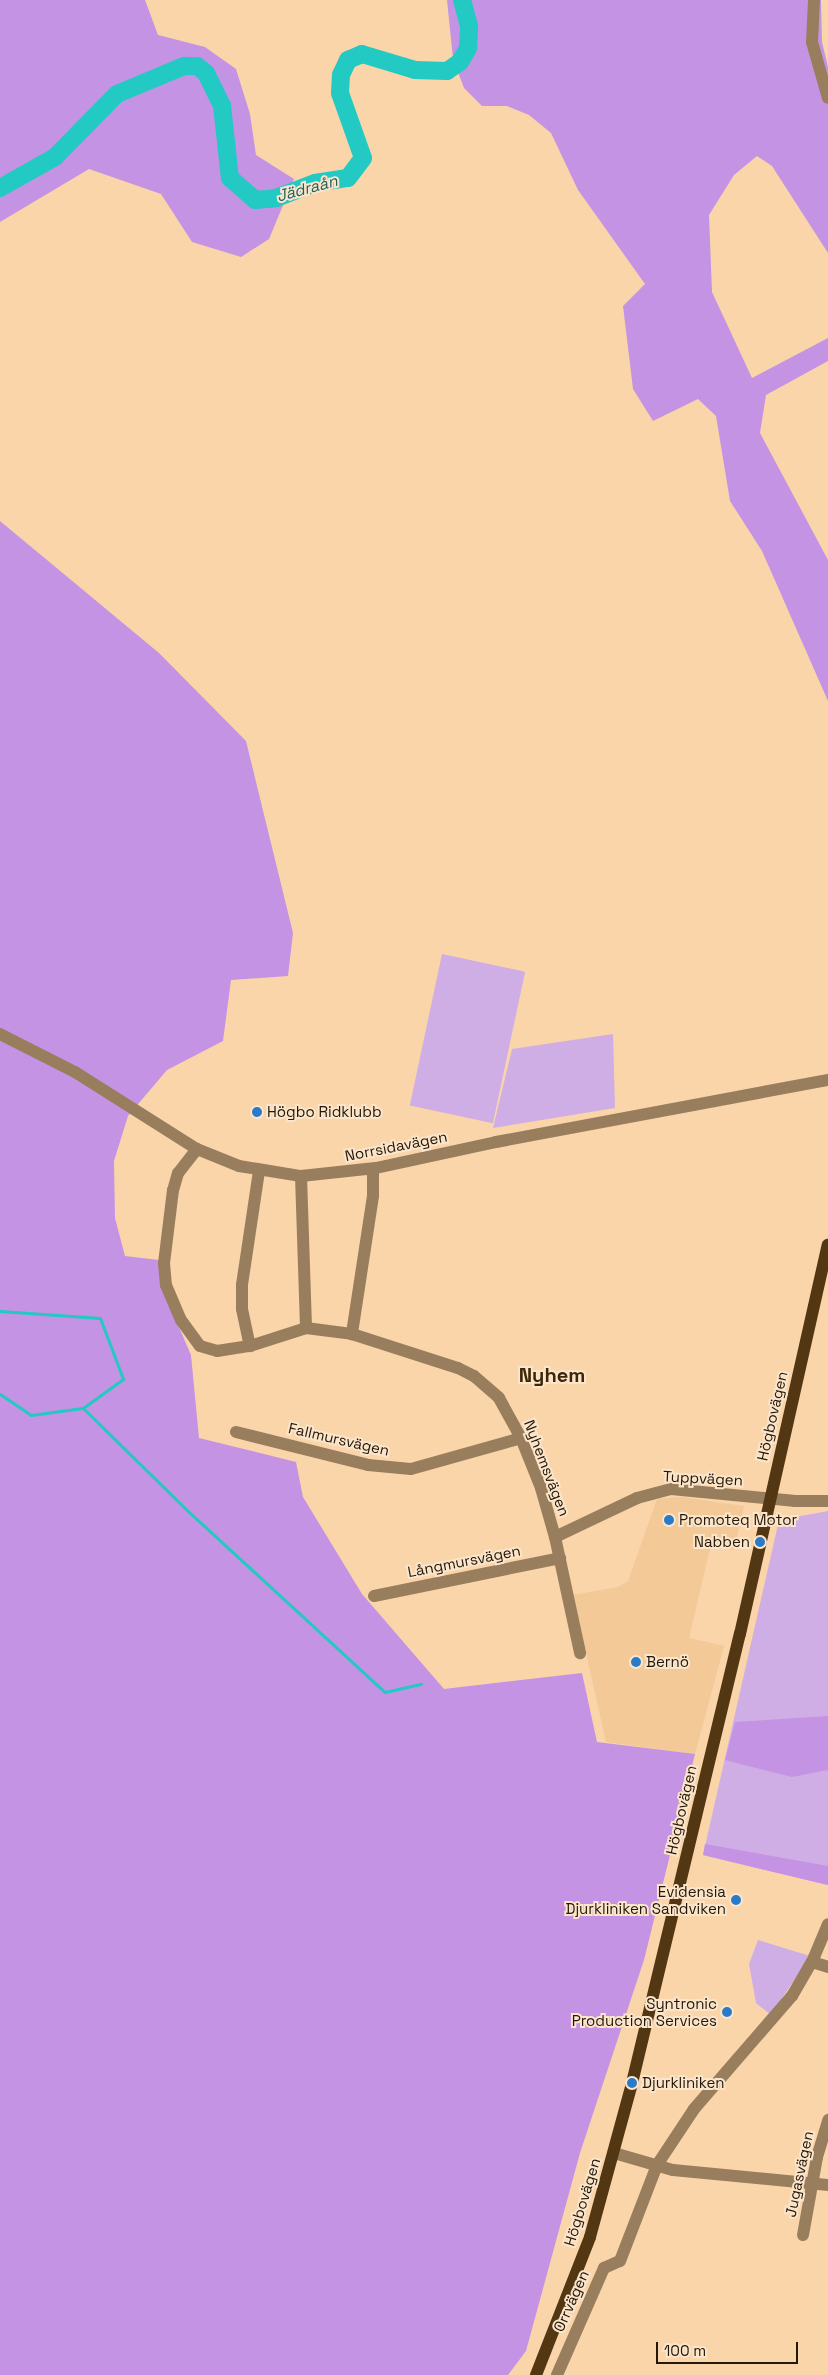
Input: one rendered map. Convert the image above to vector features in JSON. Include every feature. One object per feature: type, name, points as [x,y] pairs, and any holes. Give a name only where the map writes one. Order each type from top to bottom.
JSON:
[{"type":"main road","name":"Högbovägen","points":[[536,2375],[590,2237],[614,2153],[738,1644],[769,1499],[828,1244]]},
{"type":"street","points":[[814,0],[812,42],[828,98]]},
{"type":"street","name":"Norrsidavägen","points":[[0,1034],[75,1072],[197,1150],[259,1171],[301,1176],[372,1169],[828,1080]]},
{"type":"street","points":[[197,1150],[178,1173],[173,1190],[164,1271],[166,1284],[181,1320],[200,1346],[217,1351],[250,1346],[242,1309],[242,1285],[259,1171]]},
{"type":"street","points":[[352,1334],[372,1196],[372,1169]]},
{"type":"street","points":[[301,1176],[306,1328]]},
{"type":"street","name":"Nyhemsvägen","points":[[250,1346],[306,1328],[352,1334],[474,1376],[498,1398],[521,1438],[555,1536],[580,1653]]},
{"type":"street","name":"Fallmursvägen","points":[[236,1432],[368,1465],[411,1469],[521,1438]]},
{"type":"street","name":"Tuppvägen","points":[[555,1536],[656,1492],[689,1490],[769,1499],[828,1501]]},
{"type":"street","name":"Långmursvägen","points":[[374,1596],[560,1558]]},
{"type":"street","name":"Orrvägen","points":[[557,2375],[604,2268],[620,2262],[657,2165],[694,2109],[783,2009],[812,1962],[828,1924]]},
{"type":"street","points":[[812,1962],[828,1967]]},
{"type":"street","name":"Jugasvägen","points":[[803,2234],[814,2183],[817,2157],[828,2120]]},
{"type":"street","points":[[614,2153],[657,2165],[702,2173],[828,2185]]},
{"type":"shaded area","points":[[0,0],[145,0],[158,35],[205,47],[236,69],[250,114],[256,155],[294,179],[269,239],[241,257],[192,242],[161,194],[89,169],[0,222]]},
{"type":"shaded area","points":[[447,0],[821,0],[822,42],[828,67],[828,253],[772,166],[757,156],[734,175],[709,215],[712,292],[752,378],[828,338],[828,361],[766,395],[760,433],[828,560],[828,701],[762,551],[730,501],[716,416],[698,399],[653,421],[633,389],[623,306],[645,284],[578,190],[551,133],[529,115],[507,106],[482,106],[464,88],[453,59]]},
{"type":"shaded area","points":[[0,521],[159,653],[246,741],[293,933],[288,976],[231,980],[223,1041],[167,1070],[128,1116],[114,1161],[115,1218],[125,1256],[159,1260],[160,1283],[191,1355],[199,1438],[296,1462],[303,1497],[362,1594],[444,1689],[582,1673],[597,1742],[695,1754],[644,1960],[580,2153],[526,2351],[508,2375],[0,2375]]},
{"type":"shaded area","points":[[442,954],[525,972],[493,1123],[410,1106]]},
{"type":"shaded area","points":[[613,1034],[615,1108],[493,1128],[512,1049]]},
{"type":"shaded area","points":[[682,1497],[744,1506],[734,1550],[711,1545],[689,1638],[724,1646],[695,1754],[606,1742],[573,1595],[618,1587],[628,1581],[657,1499]]},
{"type":"shaded area","points":[[828,1511],[828,1885],[703,1855],[779,1520]]},
{"type":"shaded area","points":[[828,1716],[828,1770],[792,1777],[725,1760],[735,1722]]},
{"type":"shaded area","points":[[705,1844],[828,1866],[828,1885],[703,1855]]},
{"type":"shaded area","points":[[758,1940],[810,1956],[771,2015],[756,2003],[749,1964]]},
{"type":"waterway","name":"Jädraån","points":[[0,188],[55,157],[117,94],[184,66],[197,66],[206,73],[222,106],[230,178],[255,200],[276,198],[315,183],[348,178],[363,158],[340,93],[341,75],[348,60],[362,54],[415,70],[447,71],[460,62],[468,48],[469,26],[462,0]]},
{"type":"waterway","points":[[0,1311],[100,1318],[123,1379],[83,1408]]},
{"type":"waterway","points":[[0,1394],[31,1415],[83,1408],[189,1512],[385,1692],[421,1684]]},
{"type":"place","name":"Högbo Ridklubb","points":[[257,1112]]},
{"type":"place","name":"Promoteq Motor","points":[[669,1520]]},
{"type":"place","name":"Nabben","points":[[760,1542]]},
{"type":"place","name":"Bernö","points":[[636,1662]]},
{"type":"place","name":"Evidensia Djurkliniken Sandviken","points":[[736,1900]]},
{"type":"place","name":"Syntronic Production Services","points":[[727,2012]]},
{"type":"place","name":"Djurkliniken","points":[[632,2083]]},
{"type":"district","name":"Nyhem","points":[[552,1375]]}]
